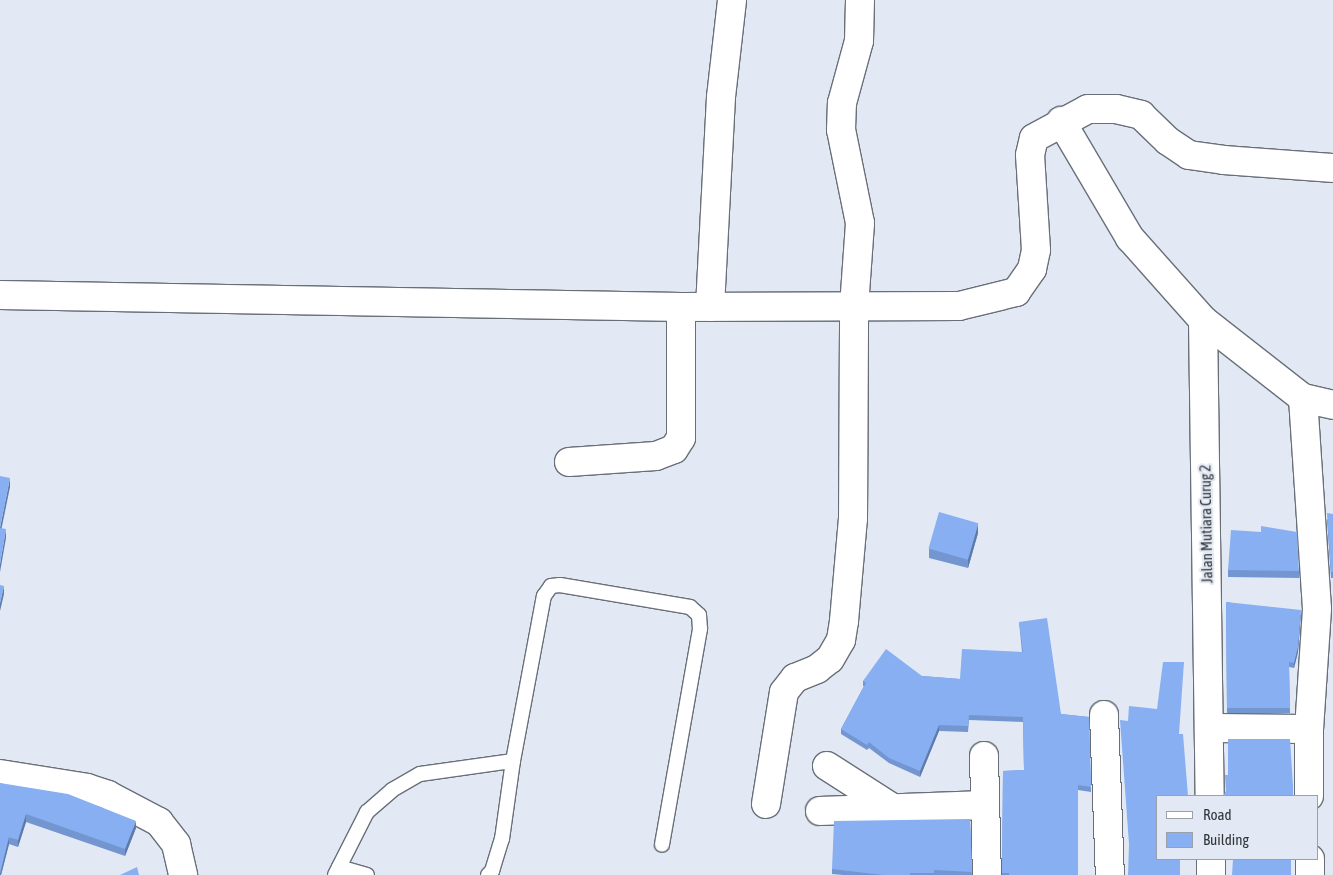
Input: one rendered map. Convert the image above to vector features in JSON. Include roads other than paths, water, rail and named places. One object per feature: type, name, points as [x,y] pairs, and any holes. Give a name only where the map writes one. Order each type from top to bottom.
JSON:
[{"type":"street","points":[[710,306],[721,97],[732,0]]},
{"type":"street","points":[[766,804],[784,692],[795,678],[817,669],[830,659],[841,640],[844,622],[853,519],[854,307],[860,223],[841,130],[842,103],[859,42],[860,0]]},
{"type":"street","points":[[0,295],[681,307],[959,306],[1016,292],[1032,269],[1036,250],[1030,155],[1034,138],[1061,121],[1088,110],[1116,109],[1141,115],[1168,141],[1189,155],[1333,168]]},
{"type":"street","points":[[1061,121],[1130,238],[1203,320],[1302,398],[1333,405]]},
{"type":"street","points":[[569,462],[656,456],[674,449],[681,438],[681,307]]},
{"type":"street","name":"Jalan Mutiara Curug 2","points":[[1203,320],[1210,795]]},
{"type":"street","points":[[1302,398],[1325,609],[1309,729],[1309,795]]},
{"type":"street","points":[[1104,715],[1110,875]]},
{"type":"street","points":[[1209,728],[1309,729]]},
{"type":"street","points":[[984,756],[987,875]]},
{"type":"street","points":[[827,766],[891,807]]},
{"type":"street","points":[[0,774],[87,788],[108,795],[159,822],[176,844],[183,875]]},
{"type":"street","points":[[820,811],[985,805]]},
{"type":"street","points":[[1211,860],[1211,875]]},
{"type":"street","points":[[1310,860],[1310,875]]},
{"type":"lane","points":[[488,875],[492,871],[502,839],[513,761],[544,596],[551,586],[560,585],[690,607],[699,615],[700,629],[662,845]]},
{"type":"lane","points":[[367,875],[337,871],[367,812],[392,790],[420,774],[513,761]]}]
